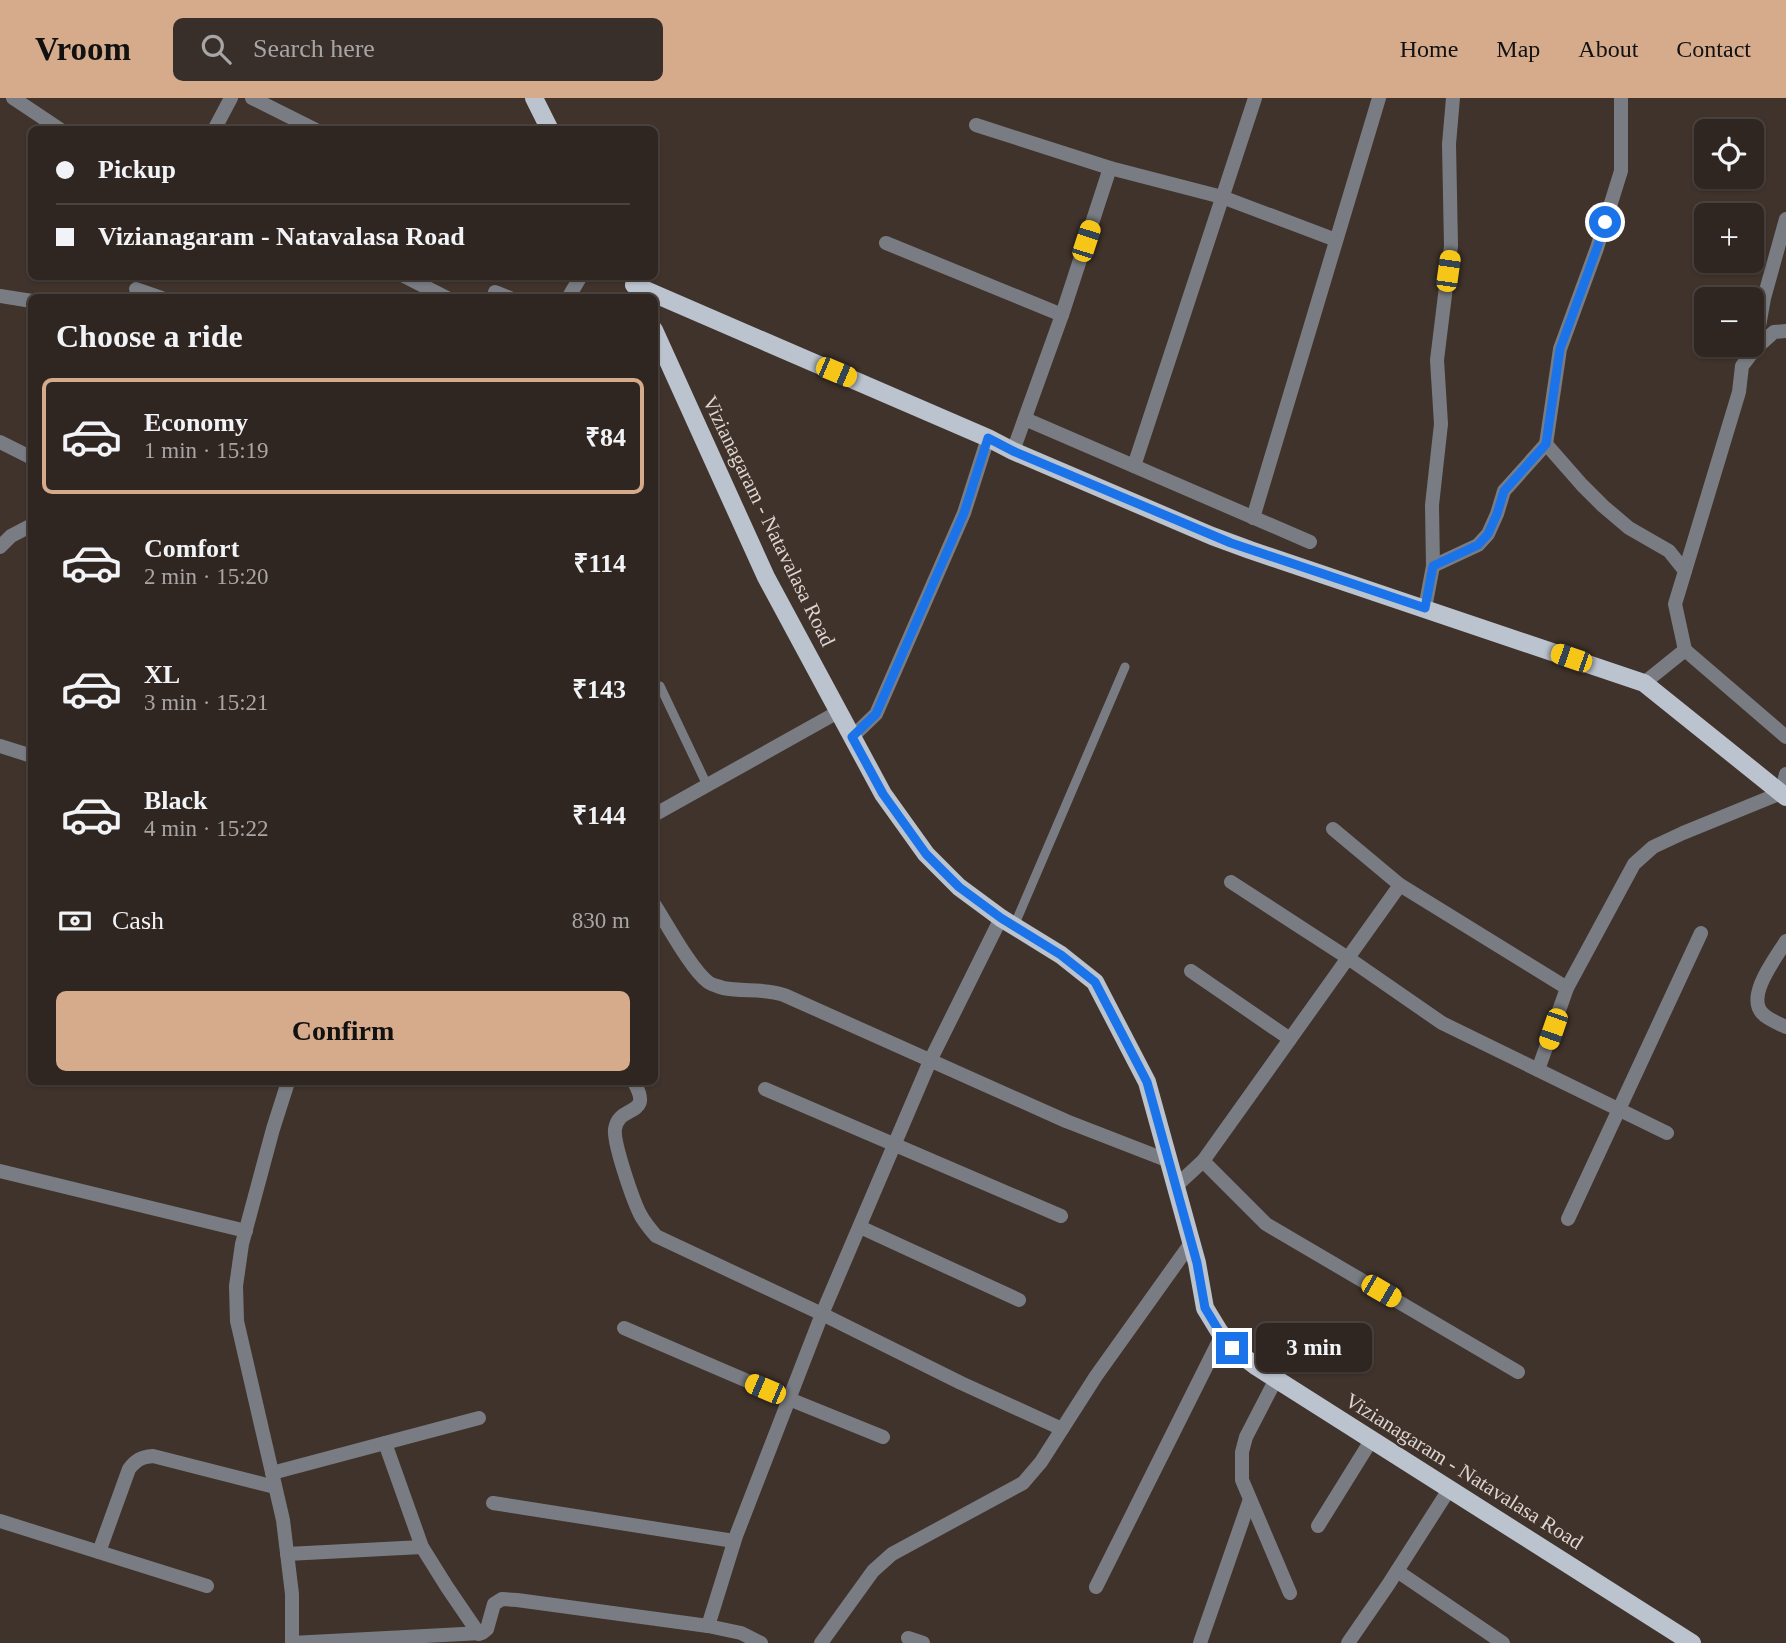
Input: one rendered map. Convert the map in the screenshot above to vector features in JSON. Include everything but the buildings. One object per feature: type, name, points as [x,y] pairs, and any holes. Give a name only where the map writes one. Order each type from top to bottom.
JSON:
[{"type":"main road","points":[[534,98],[548,126]]},
{"type":"main road","points":[[634,286],[653,294]]},
{"type":"main road","points":[[658,296],[1212,536],[1644,683],[1784,795]]},
{"type":"main road","name":"Vizianagaram - Natavalasa Road","points":[[661,356],[766,577],[883,794],[926,854],[959,887],[1007,922],[1061,955],[1095,982],[1147,1082],[1191,1243],[1205,1308],[1232,1348],[1257,1367],[1690,1642]]},
{"type":"street","points":[[13,98],[55,126]]},
{"type":"street","points":[[216,126],[231,98]]},
{"type":"street","points":[[252,98],[308,126]]},
{"type":"street","points":[[1134,466],[1254,100],[1239,98]]},
{"type":"street","points":[[1253,518],[1379,98]]},
{"type":"street","points":[[1425,608],[1433,566],[1432,505],[1441,424],[1437,360],[1451,246],[1449,144],[1453,98]]},
{"type":"street","points":[[1433,566],[1478,545],[1488,534],[1504,491],[1546,444],[1560,349],[1597,248],[1621,171],[1621,98]]},
{"type":"street","points":[[976,125],[1110,168],[1222,197],[1336,240]]},
{"type":"street","points":[[1013,451],[1062,315],[1110,168]]},
{"type":"street","points":[[1764,298],[1786,219]]},
{"type":"street","points":[[886,243],[1062,315]]},
{"type":"street","points":[[412,280],[439,294]]},
{"type":"street","points":[[495,292],[500,294]]},
{"type":"street","points":[[0,296],[28,300]]},
{"type":"street","points":[[1764,341],[1774,332],[1786,331]]},
{"type":"street","points":[[1749,357],[1742,366],[1740,392],[1675,604],[1685,650],[1786,737]]},
{"type":"street","points":[[1025,419],[1310,542]]},
{"type":"street","points":[[852,737],[876,714],[964,513],[988,438]]},
{"type":"street","points":[[0,442],[28,456]]},
{"type":"street","points":[[1546,444],[1603,506],[1629,528],[1669,551],[1685,571]]},
{"type":"street","points":[[0,547],[11,536],[28,527]]},
{"type":"street","points":[[1644,683],[1685,650]]},
{"type":"street","points":[[658,813],[838,712]]},
{"type":"street","points":[[0,747],[28,756]]},
{"type":"street","points":[[1538,1070],[1567,988],[1634,864],[1653,847],[1683,833],[1784,795],[1786,774]]},
{"type":"street","points":[[1332,829],[1400,885],[1567,988]]},
{"type":"street","points":[[1231,882],[1442,1023],[1667,1133]]},
{"type":"street","points":[[1176,1186],[1203,1161],[1400,885]]},
{"type":"street","points":[[658,910],[698,972],[710,984],[724,988],[767,990],[784,995],[1066,1121],[1169,1161]]},
{"type":"street","points":[[708,1626],[734,1541],[822,1314],[930,1061],[1007,922]]},
{"type":"street","points":[[1568,1219],[1701,933]]},
{"type":"street","points":[[1786,942],[1764,978],[1757,997],[1757,1005],[1763,1015],[1786,1027]]},
{"type":"street","points":[[1191,971],[1290,1039]]},
{"type":"street","points":[[287,1085],[246,1231],[236,1286],[237,1321],[283,1520],[292,1594],[292,1643],[478,1634],[487,1629],[492,1607],[502,1599],[708,1626],[741,1633],[761,1643]]},
{"type":"street","points":[[635,1085],[641,1097],[640,1102],[617,1122],[615,1136],[638,1210],[656,1236],[1062,1429]]},
{"type":"street","points":[[765,1089],[1061,1216]]},
{"type":"street","points":[[1203,1161],[1266,1224],[1518,1373]]},
{"type":"street","points":[[0,1171],[246,1231]]},
{"type":"street","points":[[860,1227],[1019,1300]]},
{"type":"street","points":[[821,1643],[873,1571],[892,1554],[1023,1482],[1041,1462],[1096,1376],[1191,1243]]},
{"type":"street","points":[[624,1328],[883,1437]]},
{"type":"street","points":[[1096,1587],[1222,1335]]},
{"type":"street","points":[[1276,1379],[1246,1437],[1242,1452],[1242,1480],[1290,1593]]},
{"type":"street","points":[[99,1552],[129,1469],[142,1457],[153,1456],[274,1480],[385,1443],[479,1418]]},
{"type":"street","points":[[1318,1526],[1372,1440]]},
{"type":"street","points":[[385,1443],[422,1547],[478,1634]]},
{"type":"street","points":[[1348,1643],[1450,1488]]},
{"type":"street","points":[[1200,1643],[1250,1502]]},
{"type":"street","points":[[493,1503],[734,1541]]},
{"type":"street","points":[[0,1521],[207,1586]]},
{"type":"street","points":[[287,1554],[422,1547]]},
{"type":"street","points":[[1397,1571],[1503,1643]]},
{"type":"street","points":[[908,1638],[923,1643]]},
{"type":"lane","points":[[1007,922],[1125,667]]},
{"type":"lane","points":[[660,687],[707,785]]},
{"type":"route","points":[[1232,1348],[1205,1308],[1197,1263],[1147,1082],[1095,982],[1061,955],[1001,918],[959,887],[926,854],[883,794],[852,737],[876,714],[964,513],[988,438],[1212,536],[1425,608],[1433,566],[1478,545],[1488,534],[1504,491],[1546,444],[1560,349],[1605,222]]}]
